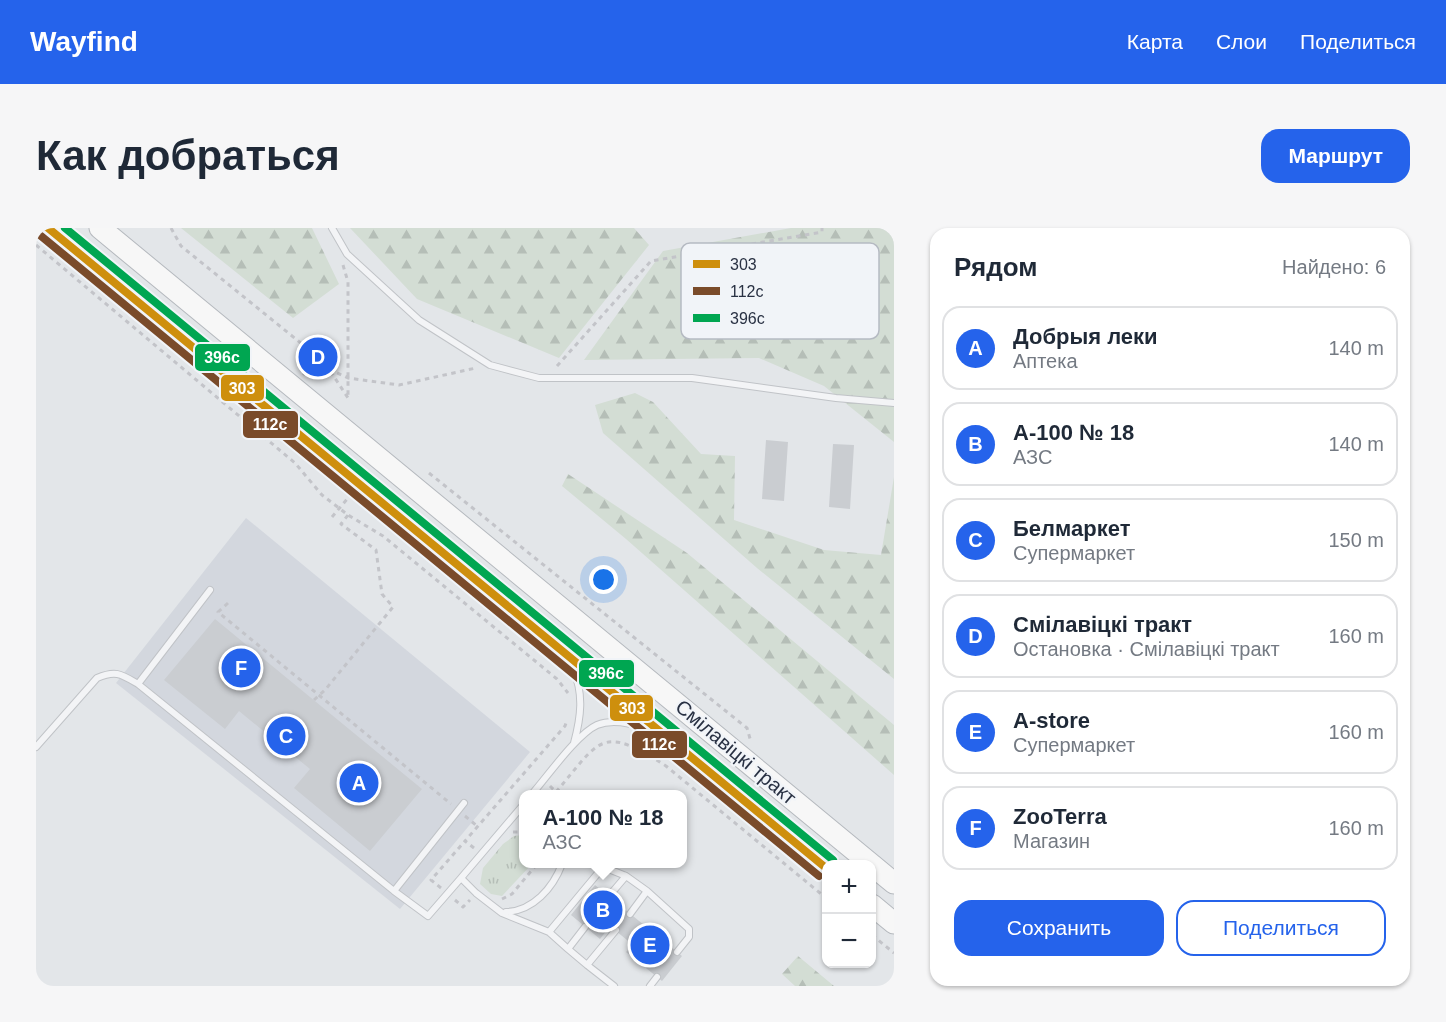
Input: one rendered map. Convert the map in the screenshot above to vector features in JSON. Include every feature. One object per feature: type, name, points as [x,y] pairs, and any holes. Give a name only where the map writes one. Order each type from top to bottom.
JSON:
[{"type":"highway","name":"Смілавіцкі тракт","points":[[48,228],[822,865]]},
{"type":"highway","name":"Смілавіцкі тракт","points":[[100,228],[865,860]]},
{"type":"highway","name":"Смілавіцкі тракт","points":[[876,869],[894,883]]},
{"type":"highway","points":[[876,908],[894,923]]},
{"type":"lane","points":[[332,228],[347,254],[419,320],[490,365],[539,378],[692,378],[836,398],[894,403]]},
{"type":"lane","points":[[138,684],[210,590]]},
{"type":"lane","points":[[566,655],[577,678],[581,698],[581,719],[574,744]]},
{"type":"lane","points":[[36,747],[96,678],[119,672],[138,684],[428,916],[519,810]]},
{"type":"lane","points":[[536,790],[574,744],[597,725],[620,722],[641,727],[670,740]]},
{"type":"lane","points":[[541,790],[544,781]]},
{"type":"lane","points":[[394,891],[464,803]]},
{"type":"lane","points":[[502,913],[526,909],[536,902],[557,877],[560,868]]},
{"type":"lane","points":[[549,932],[597,868]]},
{"type":"lane","points":[[606,868],[626,876],[647,891],[689,929],[689,937],[677,952]]},
{"type":"lane","points":[[609,896],[626,876]]},
{"type":"lane","points":[[461,878],[502,913],[549,932],[614,986]]},
{"type":"lane","points":[[630,914],[647,891]]},
{"type":"lane","points":[[568,949],[585,927]]},
{"type":"lane","points":[[587,964],[616,930]]},
{"type":"lane","points":[[650,986],[657,977]]},
{"type":"path","points":[[171,228],[181,246],[318,357],[348,398],[348,282],[342,262]]},
{"type":"path","points":[[757,243],[822,232],[822,228]]},
{"type":"path","points":[[36,245],[295,463],[322,495],[348,515],[383,536],[557,679],[568,693],[569,701]]},
{"type":"path","points":[[548,366],[559,366],[651,261],[681,256]]},
{"type":"path","points":[[329,369],[348,378],[399,385],[490,365]]},
{"type":"path","points":[[426,471],[747,728],[752,746]]},
{"type":"path","points":[[332,517],[359,485]]},
{"type":"path","points":[[314,700],[393,607],[382,594],[376,550],[341,524],[348,515]]},
{"type":"path","points":[[228,603],[218,612],[451,804]]},
{"type":"path","points":[[480,853],[465,841],[565,726],[568,717]]},
{"type":"path","points":[[558,790],[599,744],[611,741],[639,748],[666,766],[822,895]]},
{"type":"path","points":[[460,812],[477,826]]},
{"type":"path","points":[[495,899],[501,900],[512,894],[534,868]]},
{"type":"path","points":[[876,938],[894,953]]},
{"type":"shaded area","points":[[246,518],[530,752],[400,909],[116,683]]},
{"type":"green space","points":[[181,228],[312,228],[339,284],[293,318]]},
{"type":"green space","points":[[350,228],[634,228],[649,245],[559,358],[417,299]]},
{"type":"green space","points":[[791,228],[894,228],[894,442],[824,386],[759,358],[584,360],[663,251],[681,248],[681,339],[879,339],[879,243],[708,243]]},
{"type":"green space","points":[[635,393],[653,402],[701,454],[735,456],[734,520],[824,550],[881,555],[894,477],[894,679],[757,568],[603,433],[595,405]]},
{"type":"green space","points":[[568,474],[687,553],[894,725],[894,775],[626,539],[562,486]]},
{"type":"green space","points":[[519,835],[519,868],[528,868],[502,896],[491,894],[480,884],[483,868],[503,844],[514,836]]},
{"type":"green space","points":[[798,956],[834,986],[795,986],[782,974]]},
{"type":"building","points":[[766,440],[788,442],[784,501],[762,499]]},
{"type":"building","points":[[833,444],[854,445],[850,509],[829,507]]},
{"type":"building","points":[[215,619],[422,789],[370,851],[294,788],[310,769],[239,711],[225,729],[164,680]]},
{"type":"building","points":[[595,885],[682,956],[662,981],[626,952],[633,945],[610,926],[600,939],[571,915]]},
{"type":"transit line","name":"303","points":[[48,228],[822,865]]},
{"type":"transit line","name":"396с","points":[[65,228],[833,860]]},
{"type":"transit line","name":"112с","points":[[41,236],[819,876]]},
{"type":"place","name":"Смілавіцкі тракт","points":[[318,357]]},
{"type":"place","name":"ZooTerra","points":[[241,668]]},
{"type":"place","name":"Белмаркет","points":[[286,736]]},
{"type":"place","name":"Добрыя леки","points":[[359,783]]},
{"type":"place","name":"А-100 № 18","points":[[603,910]]},
{"type":"place","name":"А-store","points":[[650,945]]}]
